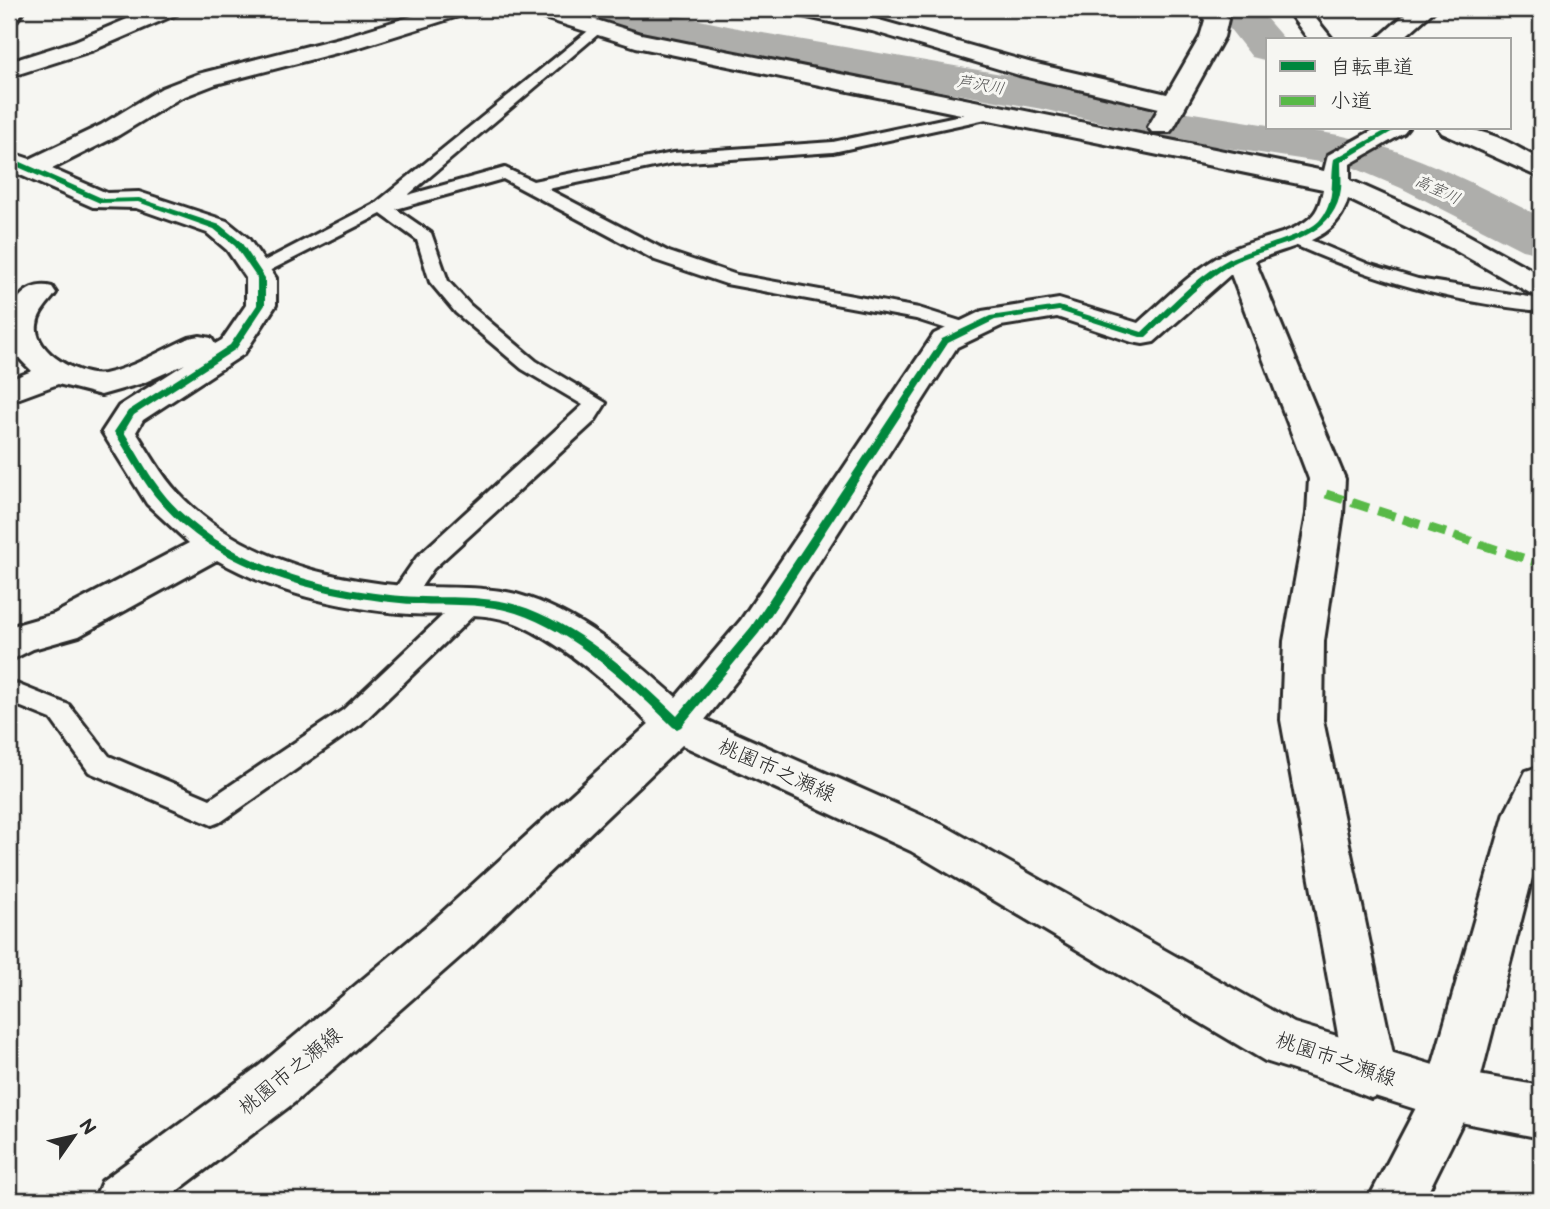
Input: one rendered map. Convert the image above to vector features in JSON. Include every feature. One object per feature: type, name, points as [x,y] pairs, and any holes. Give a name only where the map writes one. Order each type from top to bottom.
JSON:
[{"type":"street","points":[[9,15],[15,9]]},
{"type":"street","points":[[9,69],[83,46],[169,9]]},
{"type":"street","points":[[20,164],[110,130],[171,93],[207,79],[355,41],[457,9]]},
{"type":"street","points":[[540,9],[582,17],[636,40],[994,113],[1154,141],[1323,179],[1338,174],[1393,130]]},
{"type":"street","points":[[802,9],[847,16],[1010,65],[1112,85],[1171,107]]},
{"type":"street","points":[[1154,141],[1212,37],[1217,19],[1207,9]]},
{"type":"street","points":[[1297,9],[1319,38]]},
{"type":"street","points":[[1389,38],[1424,9]]},
{"type":"street","points":[[1456,130],[1484,140],[1541,170]]},
{"type":"street","points":[[20,164],[103,201],[139,200],[217,227],[238,244],[261,278],[261,305],[233,346],[131,413],[119,432],[165,501],[204,538],[267,568],[330,591],[399,600],[514,608],[549,621],[651,696],[677,724],[755,630],[945,341],[993,318],[1059,308],[1143,335],[1228,263],[1263,245],[1296,239],[1330,216],[1338,174]]},
{"type":"street","points":[[1338,174],[1541,287]]},
{"type":"street","points":[[1239,257],[1327,479],[1325,514],[1304,640],[1302,720],[1371,1073]]},
{"type":"street","points":[[41,293],[26,308],[20,333],[29,353],[55,373],[102,385],[132,376],[250,321]]},
{"type":"street","points":[[9,392],[55,373]]},
{"type":"street","points":[[9,646],[20,638],[65,626],[217,544]]},
{"type":"street","name":"桃園市之瀬線","points":[[121,1200],[277,1084],[453,933],[677,724],[927,838],[1283,1044],[1450,1096],[1541,1112]]},
{"type":"street","points":[[1392,1200],[1450,1096],[1527,813],[1541,784]]},
{"type":"lane","points":[[382,207],[582,17]]},
{"type":"lane","points":[[530,187],[604,169],[673,158],[833,147],[994,113]]},
{"type":"lane","points":[[256,270],[382,207],[505,173],[662,256],[733,280],[852,304],[919,314],[969,330]]},
{"type":"lane","points":[[382,207],[425,237],[439,282],[463,309],[529,365],[595,403],[586,417],[425,564],[399,600]]},
{"type":"lane","points":[[1296,239],[1371,271],[1420,286],[1490,300],[1541,304]]},
{"type":"lane","points":[[9,691],[60,712],[99,764],[212,813],[352,717],[470,604]]},
{"type":"waterway","name":"芦沢川","points":[[600,9],[650,23],[757,45],[1042,95],[1187,127],[1363,154],[1419,177],[1541,238]]},
{"type":"waterway","name":"高室川","points":[[1235,9],[1266,46]]},
{"type":"marked path","points":[[1326,494],[1541,564]]},
{"type":"cycle path","points":[[9,160],[103,201],[139,200],[217,227],[238,244],[261,278],[261,305],[233,347],[131,413],[119,432],[159,495],[189,525],[243,559],[303,581],[366,595],[485,603],[533,614],[600,657],[677,724],[755,630],[945,341],[993,318],[1059,308],[1143,335],[1218,269],[1250,252],[1307,232],[1321,223],[1331,209],[1337,189],[1337,161],[1391,130]]}]
